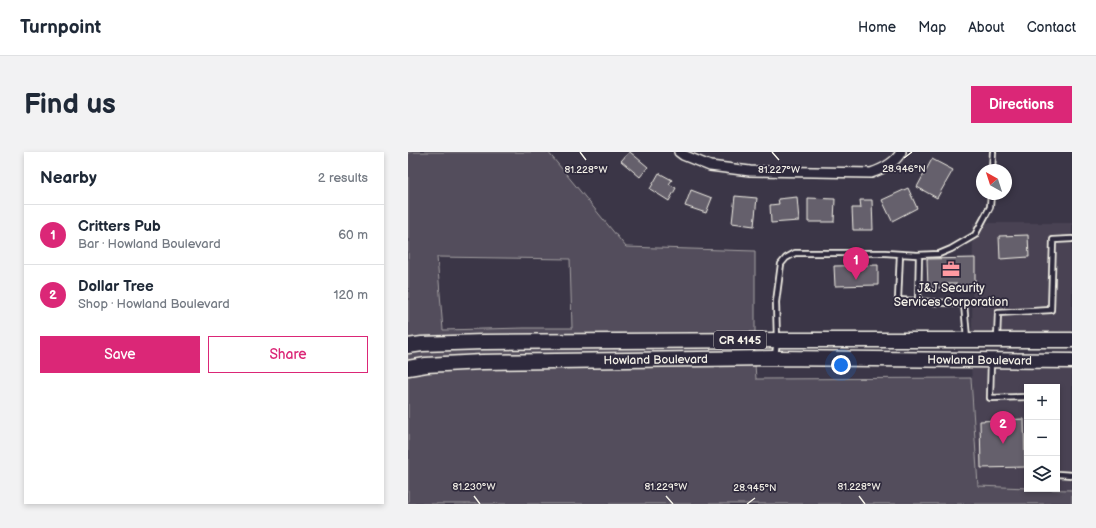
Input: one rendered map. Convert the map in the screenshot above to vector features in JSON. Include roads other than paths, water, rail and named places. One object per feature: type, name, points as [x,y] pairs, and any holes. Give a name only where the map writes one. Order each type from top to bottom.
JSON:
[{"type":"main road","name":"Howland Boulevard","points":[[408,346],[422,344],[483,342],[1072,340]]},
{"type":"main road","name":"Howland Boulevard","points":[[408,368],[426,365],[482,362],[775,358],[1072,361]]},
{"type":"street","points":[[679,152],[710,166],[743,170],[871,173],[883,169],[899,156],[901,152]]},
{"type":"lane","points":[[992,164],[993,152]]},
{"type":"lane","points":[[775,358],[777,340],[776,302],[781,264],[786,258],[796,253],[939,254],[975,235],[990,207],[991,200]]},
{"type":"lane","points":[[997,340],[998,313],[1051,310],[1053,240],[1072,239]]},
{"type":"lane","points":[[900,254],[898,300],[964,304],[968,340]]},
{"type":"lane","points":[[918,301],[919,255]]},
{"type":"lane","points":[[992,360],[990,398],[1024,397]]},
{"type":"lane","points":[[1060,474],[1072,475]]},
{"type":"place","name":"J&J Security Services Corporation","points":[[951,269]]},
{"type":"place","name":"Critters Pub","points":[[856,280]]},
{"type":"place","name":"Dollar Tree","points":[[1003,444]]}]
